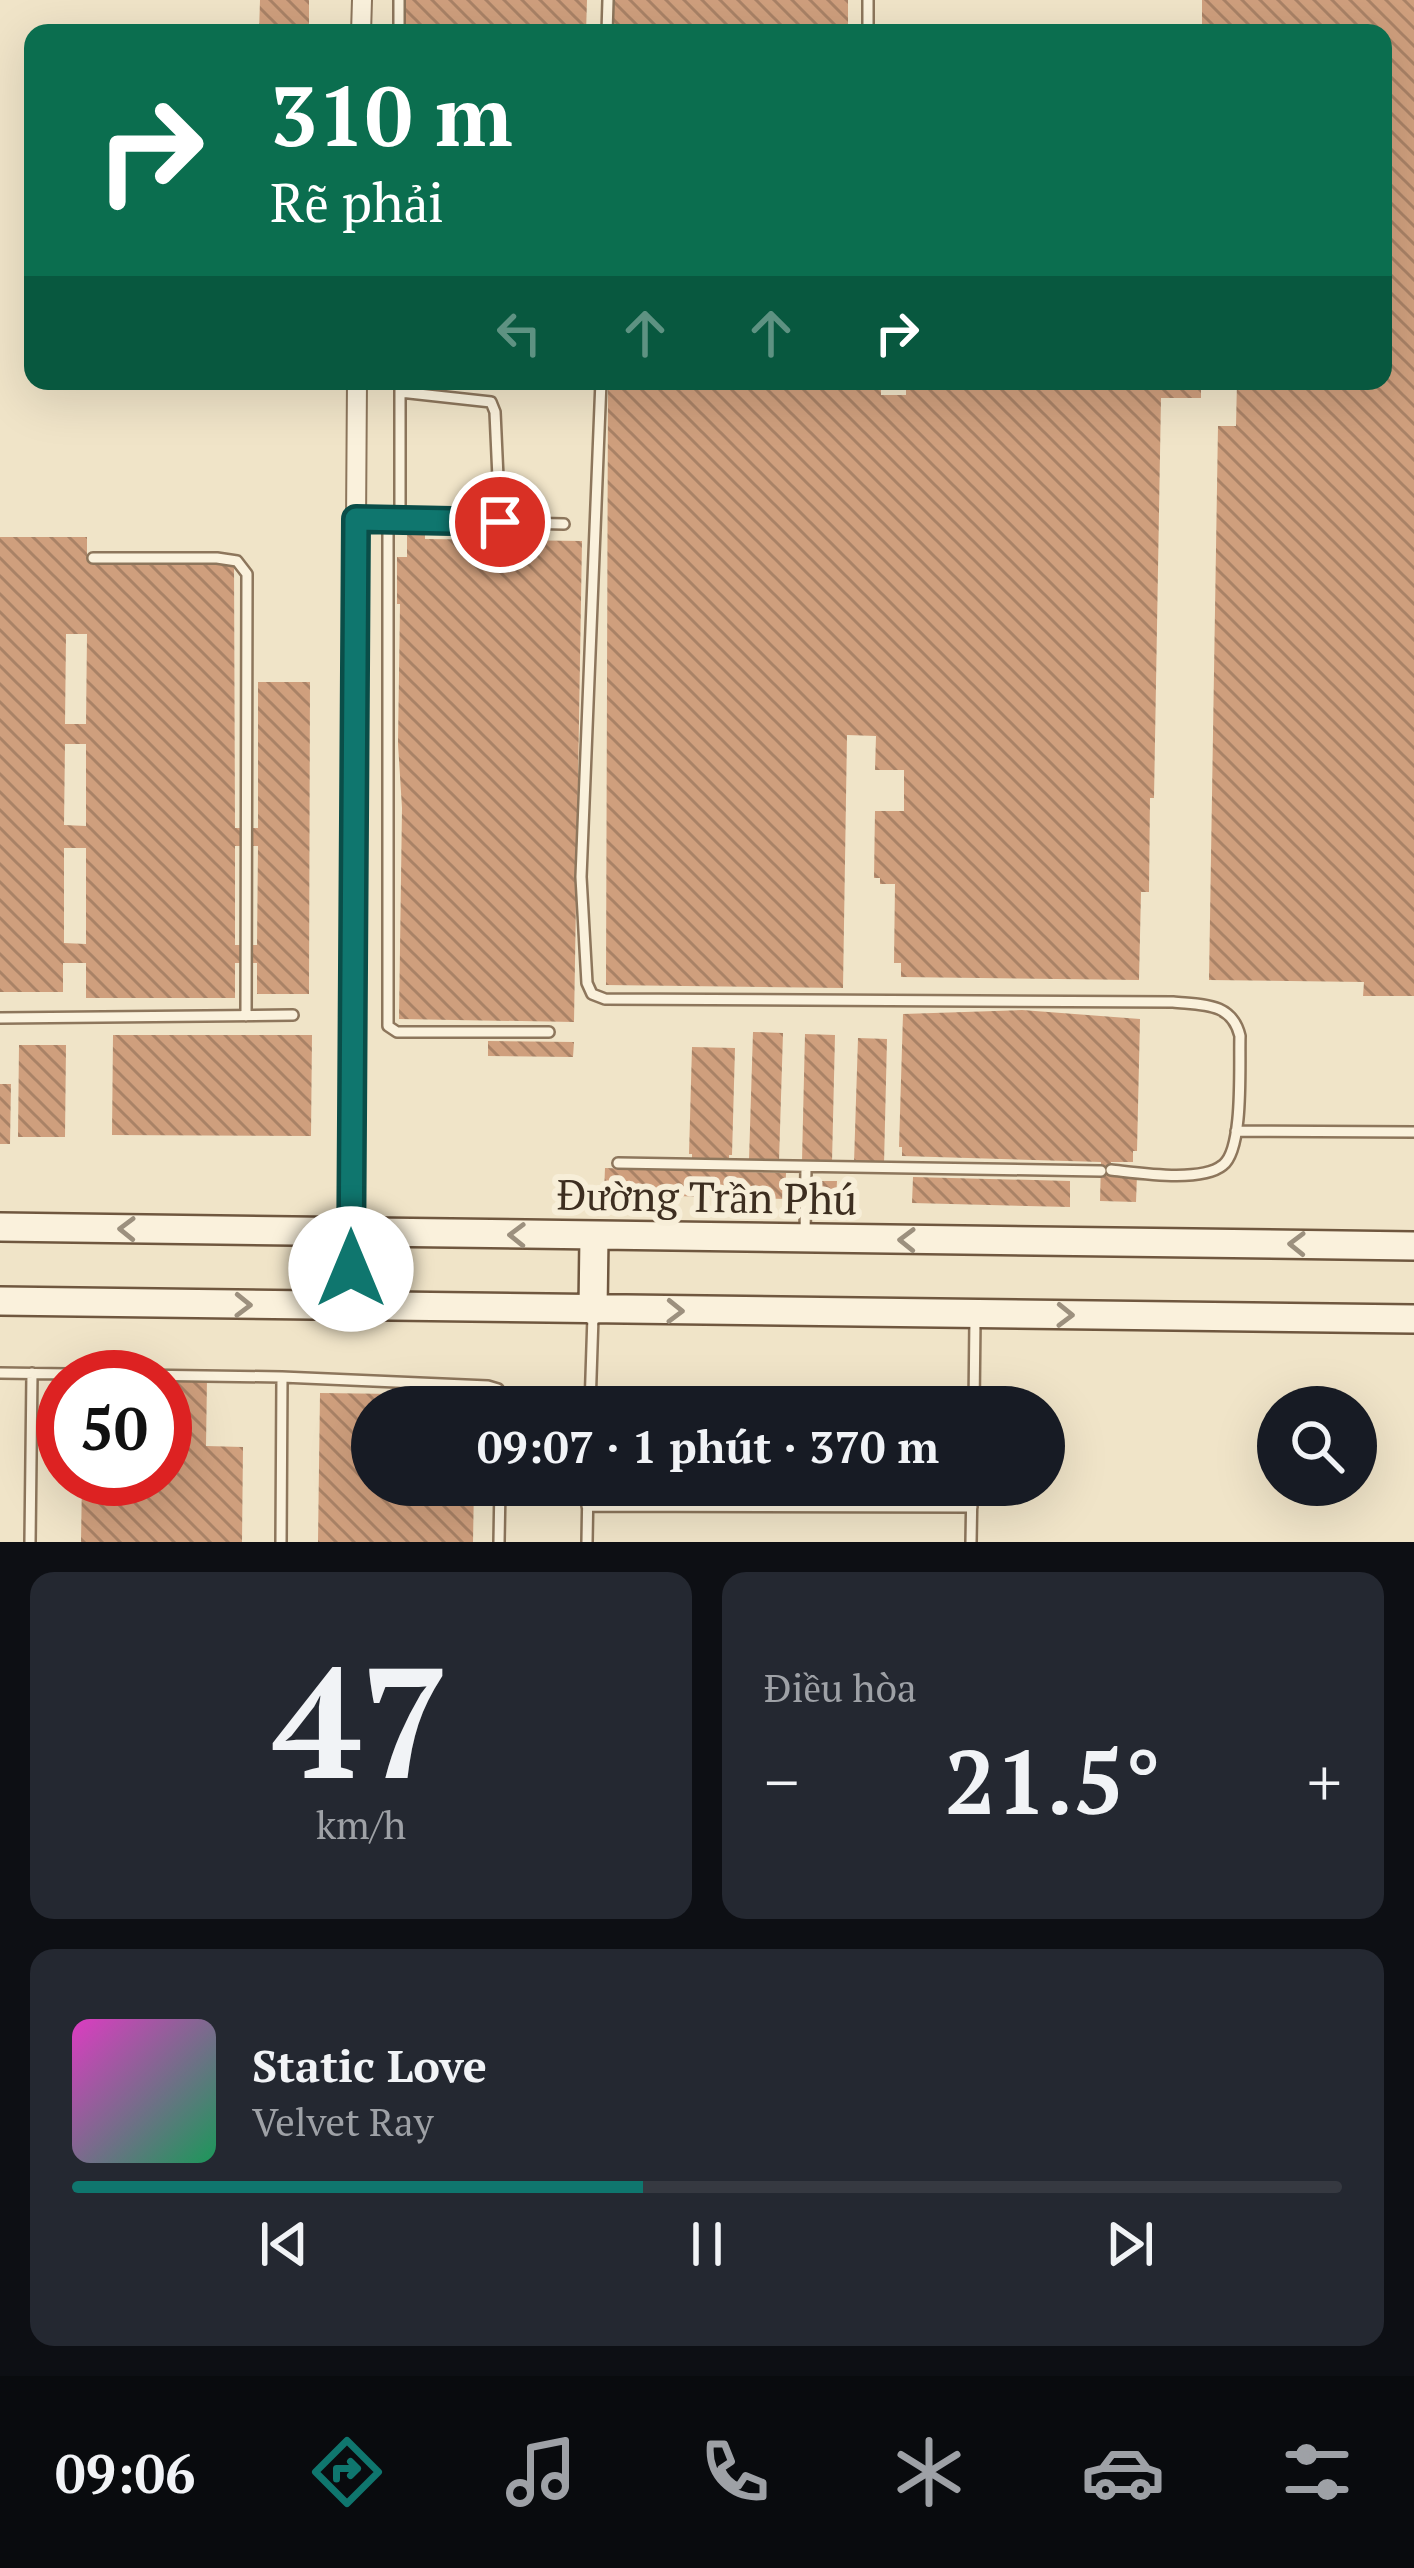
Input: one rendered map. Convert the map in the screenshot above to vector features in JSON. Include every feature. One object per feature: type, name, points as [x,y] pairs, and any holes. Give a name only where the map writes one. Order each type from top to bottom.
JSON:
[{"type":"main road","name":"Đường Trần Phú","points":[[0,1227],[1414,1246]]},
{"type":"main road","points":[[351,1232],[351,1306]]},
{"type":"main road","points":[[593,1310],[594,1237]]},
{"type":"main road","points":[[0,1301],[1414,1319]]},
{"type":"street","points":[[351,1232],[357,390]]},
{"type":"lane","points":[[400,390],[388,1026],[397,1032],[549,1031]]},
{"type":"lane","points":[[423,390],[491,402],[500,522]]},
{"type":"lane","points":[[601,390],[581,878],[587,983],[592,994],[605,999],[1173,1002],[1216,1006],[1236,1021],[1240,1036],[1236,1131],[1228,1161],[1219,1168],[1171,1175],[618,1163]]},
{"type":"lane","points":[[356,519],[564,524]]},
{"type":"lane","points":[[93,558],[217,558],[237,561],[247,574],[245,1016]]},
{"type":"lane","points":[[0,1018],[293,1015]]},
{"type":"lane","points":[[1236,1131],[1414,1132]]},
{"type":"lane","points":[[805,1239],[806,1168]]},
{"type":"lane","points":[[591,1386],[593,1310]]},
{"type":"lane","points":[[974,1386],[975,1314]]},
{"type":"lane","points":[[0,1373],[488,1386]]},
{"type":"lane","points":[[30,1542],[32,1373]]},
{"type":"lane","points":[[281,1542],[282,1377]]},
{"type":"lane","points":[[499,1542],[500,1506]]},
{"type":"lane","points":[[586,1542],[587,1506],[972,1507],[971,1542]]},
{"type":"building","points":[[260,0],[309,0],[309,24],[259,24]]},
{"type":"building","points":[[402,0],[587,0],[586,24],[401,24]]},
{"type":"building","points":[[611,0],[848,0],[848,24],[611,24]]},
{"type":"building","points":[[1202,0],[1414,0],[1414,996],[1363,996],[1364,982],[1209,980],[1218,426],[1236,426],[1237,390],[1392,390],[1392,24],[1202,24]]},
{"type":"building","points":[[608,390],[881,390],[881,395],[906,395],[906,390],[1201,390],[1201,398],[1161,398],[1154,798],[1150,798],[1149,892],[1141,892],[1139,980],[901,977],[901,963],[894,963],[895,884],[880,884],[880,878],[874,878],[875,811],[904,811],[904,770],[875,770],[876,736],[847,735],[843,988],[606,985]]},
{"type":"building","points":[[407,532],[425,532],[425,539],[582,541],[574,1022],[399,1019],[402,808],[397,557],[407,557]]},
{"type":"building","points":[[0,537],[87,537],[87,561],[234,563],[235,828],[258,828],[258,682],[310,682],[309,994],[257,994],[257,963],[235,963],[235,998],[86,998],[86,963],[63,963],[63,992],[0,992]],"holes":[[[66,634],[87,634],[86,724],[65,724]],[[65,744],[86,744],[86,826],[64,825]],[[235,846],[258,846],[257,945],[235,945]],[[64,848],[86,848],[86,944],[64,943]]]},
{"type":"building","points":[[1022,1010],[1140,1019],[1137,1151],[1133,1151],[1133,1162],[1111,1162],[1111,1175],[1137,1175],[1136,1202],[1100,1201],[1101,1162],[902,1156],[903,1014]]},
{"type":"building","points":[[753,1032],[783,1033],[779,1161],[749,1160]]},
{"type":"building","points":[[805,1034],[835,1035],[832,1162],[802,1161]]},
{"type":"building","points":[[113,1035],[312,1035],[311,1136],[112,1135]]},
{"type":"building","points":[[858,1038],[887,1039],[884,1164],[854,1163]]},
{"type":"building","points":[[488,1041],[574,1042],[573,1057],[488,1056]]},
{"type":"building","points":[[19,1045],[66,1045],[65,1137],[18,1137]]},
{"type":"building","points":[[692,1047],[735,1048],[729,1160],[692,1159],[689,1154]]},
{"type":"building","points":[[0,1084],[11,1084],[10,1144],[0,1144]]},
{"type":"building","points":[[605,1168],[786,1173],[785,1199],[604,1194]]},
{"type":"building","points":[[913,1177],[1070,1181],[1070,1207],[912,1203]]},
{"type":"building","points":[[815,1181],[837,1181],[836,1200],[814,1199]]},
{"type":"building","points":[[192,1379],[207,1379],[206,1446],[243,1447],[242,1542],[81,1542],[82,1506],[192,1506]]},
{"type":"building","points":[[320,1393],[351,1393],[351,1506],[474,1506],[473,1542],[318,1542]]},
{"type":"route","points":[[351,1269],[356,519],[500,522]]}]
